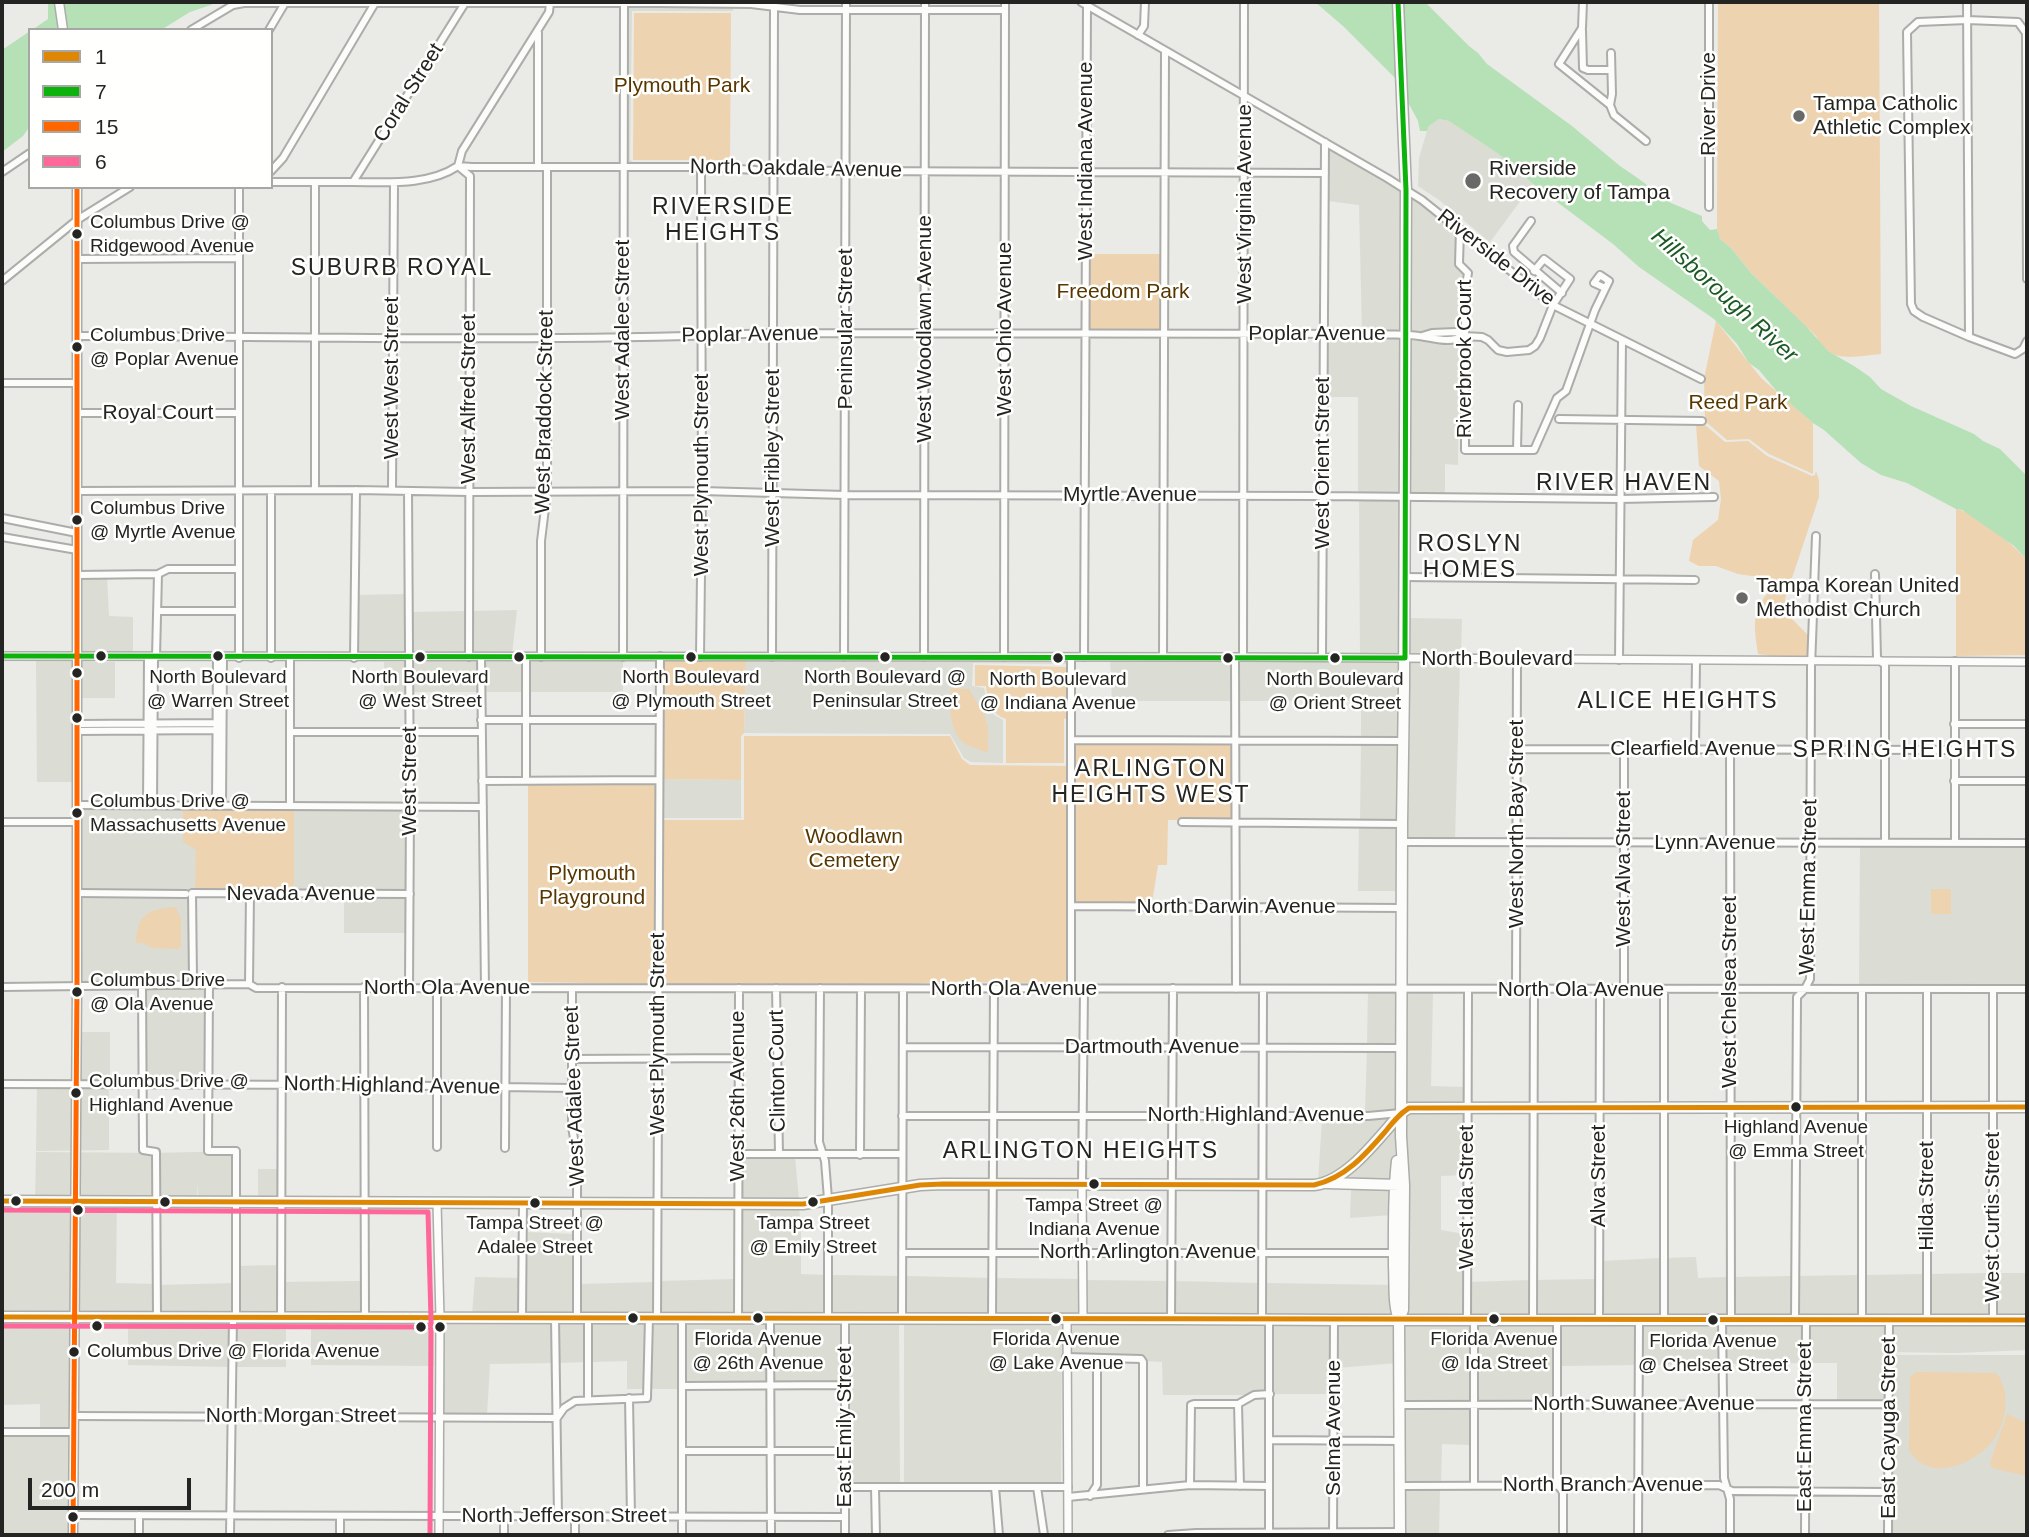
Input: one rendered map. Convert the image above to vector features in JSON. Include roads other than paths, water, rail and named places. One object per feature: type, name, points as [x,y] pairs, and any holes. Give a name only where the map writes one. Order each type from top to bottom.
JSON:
[{"type":"main road","points":[[59,2],[63,28]]},
{"type":"main road","points":[[1398,2],[1406,190],[1401,1136],[1394,1252],[1395,1310],[1399,1320],[1400,1534]]},
{"type":"main road","points":[[73,1535],[78,728],[77,189]]},
{"type":"main road","name":"North Highland Avenue","points":[[1401,1113],[1409,1108],[2027,1107]]},
{"type":"main road","points":[[1327,1183],[1351,1167],[1401,1113]]},
{"type":"main road","points":[[2,1201],[803,1204],[920,1185],[1399,1184]]},
{"type":"main road","points":[[1399,1184],[1403,1310],[1399,1320]]},
{"type":"main road","points":[[2,1317],[2027,1320]]},
{"type":"street","points":[[273,169],[283,158],[380,2]]},
{"type":"street","points":[[1138,35],[1144,26],[1145,2]]},
{"type":"street","points":[[1583,2],[1583,68],[1611,70]]},
{"type":"street","name":"River Drive","points":[[1709,2],[1709,207]]},
{"type":"street","points":[[1967,2],[1969,337]]},
{"type":"street","points":[[194,28],[233,5],[244,3],[751,3],[800,10],[846,6],[1005,6]]},
{"type":"street","points":[[270,28],[285,3]]},
{"type":"street","name":"Coral Street","points":[[353,182],[465,3]]},
{"type":"street","name":"West Adalee Street","points":[[624,3],[624,656]]},
{"type":"street","name":"Riverside Drive","points":[[1085,3],[1422,200],[1553,305],[1701,379]]},
{"type":"street","name":"West Indiana Avenue","points":[[1084,657],[1085,3]]},
{"type":"street","name":"West Virginia Avenue","points":[[1236,989],[1236,741],[1244,496],[1244,3]]},
{"type":"street","points":[[458,166],[462,151],[550,12],[550,4]]},
{"type":"street","name":"West Woodlawn Avenue","points":[[924,657],[925,5]]},
{"type":"street","name":"Peninsular Street","points":[[844,657],[846,6]]},
{"type":"street","name":"West Ohio Avenue","points":[[1004,657],[1005,6]]},
{"type":"street","name":"West Fribley Street","points":[[772,657],[774,7]]},
{"type":"street","points":[[2027,279],[2026,33],[2018,22],[1918,22],[1908,32],[1910,304],[1918,314],[2015,354],[2023,349],[2027,341]]},
{"type":"street","points":[[1582,28],[1559,64],[1610,105],[1615,115],[1646,141]]},
{"type":"street","points":[[538,31],[538,167]]},
{"type":"street","points":[[1163,657],[1165,51]]},
{"type":"street","points":[[1610,105],[1611,52]]},
{"type":"street","name":"West Orient Street","points":[[1322,657],[1325,142]]},
{"type":"street","points":[[2,172],[28,154]]},
{"type":"street","name":"North Oakdale Avenue","points":[[273,182],[394,183],[430,178],[458,166],[701,167],[774,171],[1325,173]]},
{"type":"street","name":"West Alfred Street","points":[[458,166],[470,176],[469,657]]},
{"type":"street","name":"West Braddock Street","points":[[541,657],[541,541],[547,492],[547,167]]},
{"type":"street","name":"West Plymouth Street","points":[[700,656],[701,167]]},
{"type":"street","points":[[315,183],[315,490]]},
{"type":"street","name":"West West Street","points":[[393,490],[394,183]]},
{"type":"street","points":[[2,281],[77,220],[127,189]]},
{"type":"street","points":[[239,189],[239,658]]},
{"type":"street","points":[[1531,221],[1513,246],[1514,252],[1562,293]]},
{"type":"street","name":"Riverbrook Court","points":[[1460,229],[1459,264],[1468,273],[1464,336],[1465,450],[1517,450]]},
{"type":"street","points":[[78,259],[239,258]]},
{"type":"street","points":[[1534,271],[1544,259],[1570,279],[1553,305]]},
{"type":"street","points":[[1518,405],[1517,450],[1534,450],[1557,398],[1566,391],[1605,288]]},
{"type":"street","name":"Poplar Avenue","points":[[77,335],[547,337],[773,333],[1085,333],[1422,336],[1432,332],[1456,332],[1464,336],[1482,337],[1498,350],[1507,352],[1528,350],[1535,346],[1553,305]]},
{"type":"street","points":[[1619,660],[1622,340]]},
{"type":"street","points":[[2,383],[77,383]]},
{"type":"street","name":"Royal Court","points":[[77,413],[239,413]]},
{"type":"street","points":[[1559,419],[1702,421]]},
{"type":"street","points":[[354,658],[356,490]]},
{"type":"street","name":"Myrtle Avenue","points":[[77,491],[702,491],[845,495],[1620,499],[1714,497]]},
{"type":"street","points":[[271,491],[271,658]]},
{"type":"street","name":"West Street","points":[[408,491],[409,988]]},
{"type":"street","points":[[2,518],[77,533]]},
{"type":"street","name":"West Emma Street","points":[[1801,1319],[1796,1107],[1797,997],[1810,979],[1811,661],[1816,536]]},
{"type":"street","points":[[2,537],[77,550]]},
{"type":"street","points":[[77,575],[158,573],[168,569],[239,569]]},
{"type":"street","points":[[150,806],[153,657],[158,573]]},
{"type":"street","points":[[1875,574],[1877,658],[1885,665],[1885,843]]},
{"type":"street","points":[[1404,577],[1695,580]]},
{"type":"street","points":[[157,611],[239,611]]},
{"type":"street","name":"North Boulevard","points":[[2,656],[1322,657],[2027,662]]},
{"type":"street","name":"West Plymouth Street","points":[[629,1398],[647,1398],[653,1318],[657,1203],[660,656]]},
{"type":"street","points":[[481,657],[485,988]]},
{"type":"street","points":[[526,657],[526,780]]},
{"type":"street","points":[[1071,657],[1071,988]]},
{"type":"street","points":[[219,806],[220,658]]},
{"type":"street","points":[[290,658],[290,806]]},
{"type":"street","name":"West North Bay Street","points":[[1517,659],[1517,990]]},
{"type":"street","points":[[1696,660],[1696,749]]},
{"type":"street","points":[[1955,661],[1955,843]]},
{"type":"street","points":[[481,720],[658,720]]},
{"type":"street","points":[[1954,724],[2027,724]]},
{"type":"street","points":[[78,728],[220,726]]},
{"type":"street","points":[[290,732],[482,732]]},
{"type":"street","points":[[1072,740],[1402,741]]},
{"type":"street","name":"Clearfield Avenue","points":[[1516,749],[1954,750]]},
{"type":"street","name":"West Alva Street","points":[[1624,749],[1624,989]]},
{"type":"street","name":"West Chelsea Street","points":[[1730,750],[1731,1108],[1722,1404],[1724,1478],[1730,1499],[1730,1535]]},
{"type":"street","points":[[482,781],[659,780]]},
{"type":"street","points":[[1954,781],[2027,781]]},
{"type":"street","points":[[77,805],[482,807]]},
{"type":"street","points":[[2,822],[77,822]]},
{"type":"street","points":[[1182,822],[1402,824]]},
{"type":"street","name":"Lynn Avenue","points":[[1402,842],[2027,843]]},
{"type":"street","name":"Nevada Avenue","points":[[77,893],[410,894]]},
{"type":"street","points":[[249,985],[250,893]]},
{"type":"street","points":[[189,894],[194,985]]},
{"type":"street","name":"North Darwin Avenue","points":[[1071,906],[1402,908]]},
{"type":"street","points":[[142,985],[143,1150],[156,1152],[157,1317]]},
{"type":"street","points":[[209,985],[208,1151],[236,1151],[230,1535]]},
{"type":"street","name":"North Ola Avenue","points":[[2,987],[249,985],[256,988],[658,990],[2027,989]]},
{"type":"street","points":[[281,1318],[282,987]]},
{"type":"street","points":[[364,988],[365,1317]]},
{"type":"street","name":"West 26th Avenue","points":[[738,1318],[739,988]]},
{"type":"street","name":"Clinton Court","points":[[776,988],[779,1154]]},
{"type":"street","name":"East Emily Street","points":[[820,988],[819,1142],[824,1154],[828,1199],[828,1319]]},
{"type":"street","points":[[992,1319],[994,988]]},
{"type":"street","points":[[1171,1318],[1173,988]]},
{"type":"street","points":[[437,989],[437,1147]]},
{"type":"street","points":[[505,1148],[506,989]]},
{"type":"street","name":"West Adalee Street","points":[[572,989],[572,1127],[577,1156],[582,1318],[588,1400]]},
{"type":"street","points":[[860,1154],[861,989]]},
{"type":"street","points":[[902,1319],[903,989]]},
{"type":"street","points":[[1083,1319],[1084,989]]},
{"type":"street","points":[[1263,989],[1261,1252],[1270,1394],[1269,1534]]},
{"type":"street","points":[[1533,1321],[1534,989]]},
{"type":"street","name":"Alva Street","points":[[1599,1320],[1600,989]]},
{"type":"street","points":[[1664,989],[1664,1320]]},
{"type":"street","points":[[1862,989],[1862,1320]]},
{"type":"street","name":"Hilda Street","points":[[1927,989],[1927,1320]]},
{"type":"street","name":"West Curtis Street","points":[[1993,989],[1993,1320]]},
{"type":"street","name":"West Ida Street","points":[[1468,990],[1467,1108],[1474,1486]]},
{"type":"street","name":"Dartmouth Avenue","points":[[903,1047],[1401,1048]]},
{"type":"street","points":[[572,1059],[738,1059]]},
{"type":"street","name":"North Highland Avenue","points":[[2,1084],[572,1088]]},
{"type":"street","name":"North Highland Avenue","points":[[902,1116],[1368,1116],[1401,1113]]},
{"type":"street","points":[[738,1154],[902,1154]]},
{"type":"street","points":[[522,1318],[523,1202]]},
{"type":"street","points":[[437,1203],[440,1318],[439,1535]]},
{"type":"street","name":"North Arlington Avenue","points":[[902,1253],[1394,1252]]},
{"type":"street","points":[[555,1318],[558,1516]]},
{"type":"street","points":[[682,1318],[682,1535]]},
{"type":"street","points":[[770,1319],[771,1535]]},
{"type":"street","name":"East Emily Street","points":[[845,1319],[845,1535]]},
{"type":"street","points":[[1067,1319],[1068,1535]]},
{"type":"street","name":"East Emma Street","points":[[1801,1319],[1805,1405],[1805,1535]]},
{"type":"street","name":"Selma Avenue","points":[[1333,1534],[1334,1320]]},
{"type":"street","points":[[1557,1320],[1558,1485],[1563,1492],[1563,1535]]},
{"type":"street","points":[[1638,1535],[1639,1320]]},
{"type":"street","name":"East Cayuga Street","points":[[1888,1535],[1889,1320]]},
{"type":"street","points":[[1066,1357],[1141,1359],[1143,1362],[1143,1489]]},
{"type":"street","points":[[1090,1496],[1097,1485],[1097,1358]]},
{"type":"street","points":[[682,1386],[845,1385]]},
{"type":"street","points":[[1190,1485],[1190,1408],[1194,1404],[1238,1404],[1254,1395],[1270,1394]]},
{"type":"street","points":[[557,1418],[564,1408],[575,1401],[629,1398],[631,1517]]},
{"type":"street","points":[[1238,1404],[1240,1486]]},
{"type":"street","name":"North Suwanee Avenue","points":[[1400,1405],[1889,1404]]},
{"type":"street","name":"North Morgan Street","points":[[74,1416],[557,1418]]},
{"type":"street","points":[[2,1432],[74,1432]]},
{"type":"street","points":[[1269,1440],[1400,1441]]},
{"type":"street","points":[[682,1451],[844,1451]]},
{"type":"street","points":[[1068,1497],[1190,1485],[1269,1486]]},
{"type":"street","name":"North Branch Avenue","points":[[1400,1486],[1719,1485],[1732,1491],[1888,1492]]},
{"type":"street","points":[[995,1487],[999,1535]]},
{"type":"street","points":[[1037,1487],[1044,1535]]},
{"type":"street","points":[[844,1488],[1068,1487]]},
{"type":"street","points":[[875,1488],[876,1535]]},
{"type":"street","name":"North Jefferson Street","points":[[73,1515],[844,1517]]},
{"type":"street","points":[[139,1515],[139,1535]]},
{"type":"street","points":[[340,1516],[340,1535]]},
{"type":"street","points":[[503,1516],[503,1535]]},
{"type":"street","points":[[575,1516],[575,1535]]},
{"type":"street","points":[[1168,1535],[1400,1534]]},
{"type":"water","points":[[48,2],[214,2],[190,12],[164,28],[35,28],[48,19]]},
{"type":"water","name":"Hillsborough River","points":[[1315,2],[1425,2],[1487,64],[1671,203],[1702,216],[1702,221],[1710,230],[1717,229],[1720,239],[1828,351],[1870,377],[1881,389],[2000,449],[2027,476],[2027,560],[2014,546],[1962,510],[1907,483],[1881,475],[1861,463],[1779,394],[1759,370],[1749,363],[1737,344],[1714,319],[1639,267],[1500,155],[1449,121],[1439,119],[1429,126],[1427,131],[1420,131],[1418,121],[1395,78]]},
{"type":"water","points":[[28,32],[28,129],[2,152],[2,50]]},
{"type":"place","name":"Tampa Catholic Athletic Complex","points":[[1799,116]]},
{"type":"place","name":"Riverside Recovery of Tampa","points":[[1473,181]]},
{"type":"place","name":"Columbus Drive @ Ridgewood Avenue","points":[[77,234]]},
{"type":"place","name":"Columbus Drive @ Poplar Avenue","points":[[77,347]]},
{"type":"place","name":"Columbus Drive @ Myrtle Avenue","points":[[77,520]]},
{"type":"place","name":"Tampa Korean United Methodist Church","points":[[1742,598]]},
{"type":"place","name":"North Boulevard @ Warren Street","points":[[218,656]]},
{"type":"place","name":"North Boulevard @ West Street","points":[[420,657]]},
{"type":"place","name":"North Boulevard @ Plymouth Street","points":[[691,657]]},
{"type":"place","name":"North Boulevard @ Peninsular Street","points":[[885,657]]},
{"type":"place","name":"North Boulevard @ Indiana Avenue","points":[[1058,658]]},
{"type":"place","name":"North Boulevard @ Orient Street","points":[[1335,658]]},
{"type":"place","name":"Columbus Drive @ Massachusetts Avenue","points":[[77,813]]},
{"type":"place","name":"Columbus Drive @ Ola Avenue","points":[[77,992]]},
{"type":"place","name":"Columbus Drive @ Highland Avenue","points":[[76,1093]]},
{"type":"place","name":"Highland Avenue @ Emma Street","points":[[1796,1107]]},
{"type":"place","name":"Tampa Street @ Indiana Avenue","points":[[1094,1184]]},
{"type":"place","name":"Tampa Street @ Emily Street","points":[[813,1202]]},
{"type":"place","name":"Tampa Street @ Adalee Street","points":[[535,1203]]},
{"type":"place","name":"Florida Avenue @ 26th Avenue","points":[[758,1318]]},
{"type":"place","name":"Florida Avenue @ Lake Avenue","points":[[1056,1319]]},
{"type":"place","name":"Florida Avenue @ Ida Street","points":[[1494,1319]]},
{"type":"place","name":"Florida Avenue @ Chelsea Street","points":[[1713,1320]]},
{"type":"place","name":"Columbus Drive @ Florida Avenue","points":[[74,1352]]},
{"type":"district","name":"RIVERSIDE HEIGHTS","points":[[723,221]]},
{"type":"district","name":"SUBURB ROYAL","points":[[392,269]]},
{"type":"district","name":"RIVER HAVEN","points":[[1624,484]]},
{"type":"district","name":"ROSLYN HOMES","points":[[1470,558]]},
{"type":"district","name":"ALICE HEIGHTS","points":[[1678,702]]},
{"type":"district","name":"SPRING HEIGHTS","points":[[1905,751]]},
{"type":"district","name":"ARLINGTON HEIGHTS WEST","points":[[1151,783]]},
{"type":"district","name":"ARLINGTON HEIGHTS","points":[[1081,1152]]},
{"type":"park label","name":"Plymouth Park","points":[[682,86]]},
{"type":"park label","name":"Freedom Park","points":[[1123,292]]},
{"type":"park label","name":"Reed Park","points":[[1738,403]]},
{"type":"park label","name":"Woodlawn Cemetery","points":[[854,849]]},
{"type":"park label","name":"Plymouth Playground","points":[[592,886]]}]
